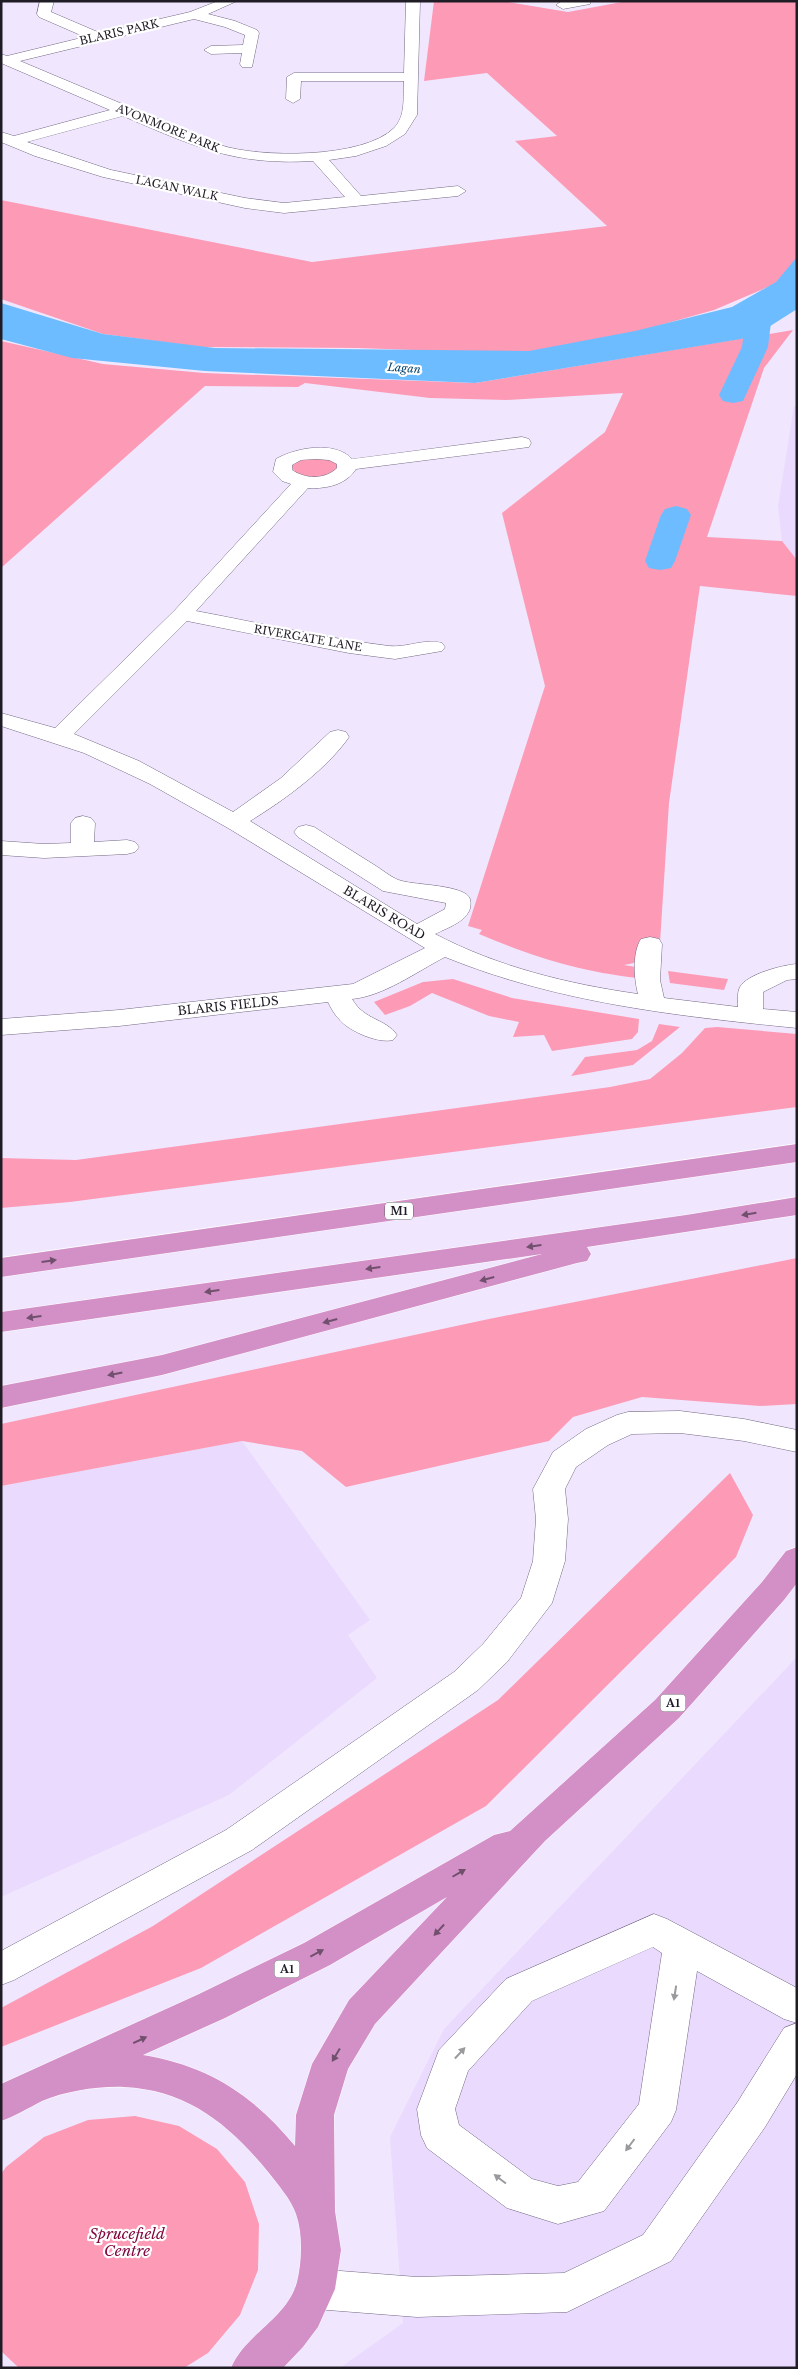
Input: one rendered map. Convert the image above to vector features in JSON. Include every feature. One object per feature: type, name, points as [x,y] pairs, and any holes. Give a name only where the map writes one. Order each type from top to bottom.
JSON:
[{"type":"highway","points":[[1,1249],[454,1188],[797,1152]]},
{"type":"highway","name":"M1","points":[[1,1268],[797,1152]]},
{"type":"highway","points":[[1,1322],[686,1224],[797,1206]]},
{"type":"highway","points":[[1,1397],[162,1365],[686,1224]]},
{"type":"highway","name":"A1","points":[[252,2368],[295,2328],[315,2289],[321,2256],[315,2211],[315,2115],[331,2064],[362,2012],[533,1831],[667,1710],[773,1591],[797,1559]]},
{"type":"highway","name":"A1","points":[[16,2096],[212,2006],[317,1954],[533,1831]]},
{"type":"highway","name":"A1","points":[[16,2096],[81,2073],[133,2071],[182,2081],[226,2103],[262,2136],[289,2168],[315,2211]]},
{"type":"street","points":[[47,1],[44,14],[97,37]]},
{"type":"street","name":"BLARIS PARK","points":[[6,62],[97,37],[194,15],[231,1]]},
{"type":"street","name":"AVONMORE PARK","points":[[6,62],[194,141],[226,151],[288,158],[345,153],[387,142],[402,132],[410,116],[413,1]]},
{"type":"street","points":[[563,5],[585,1]]},
{"type":"street","points":[[194,15],[230,24],[252,33],[247,64]]},
{"type":"street","points":[[211,50],[249,50]]},
{"type":"street","points":[[293,99],[294,77],[410,77]]},
{"type":"street","points":[[7,138],[124,111]]},
{"type":"street","name":"LAGAN WALK","points":[[7,138],[40,153],[108,174],[245,202],[284,208],[358,202],[458,190]]},
{"type":"street","points":[[317,156],[358,202]]},
{"type":"street","points":[[347,465],[347,469],[343,474],[336,478],[316,482],[304,482],[287,476],[282,472],[283,463],[296,455],[316,453],[336,456],[347,465],[522,443]]},
{"type":"street","points":[[59,736],[182,614],[304,482]]},
{"type":"street","name":"RIVERGATE LANE","points":[[182,614],[349,646],[385,651],[394,652],[435,647]]},
{"type":"street","name":"BLARIS ROAD","points":[[1,719],[59,736],[103,752],[148,774],[234,821],[418,934],[481,964],[524,979],[590,994],[653,1004],[797,1020]]},
{"type":"street","points":[[234,821],[256,808],[311,766],[338,738]]},
{"type":"street","points":[[82,850],[83,823]]},
{"type":"street","points":[[306,832],[391,886],[417,892],[437,892],[458,899],[457,912],[418,934]]},
{"type":"street","points":[[1,848],[44,851],[127,847]]},
{"type":"street","points":[[650,944],[647,980],[653,1004]]},
{"type":"street","name":"BLARIS FIELDS","points":[[1,1027],[129,1017],[347,993],[379,982],[444,948]]},
{"type":"street","points":[[750,1016],[751,989],[781,973],[797,971]]},
{"type":"street","points":[[1,1969],[239,1840],[466,1681],[495,1653],[536,1603],[549,1561],[552,1519],[549,1489],[564,1460],[597,1437],[628,1423],[680,1422],[744,1430],[797,1441]]},
{"type":"street","points":[[668,1937],[657,2110],[590,2198],[558,2205],[521,2195],[441,2135],[436,2109],[452,2062],[519,1990],[668,1937],[797,2007]]},
{"type":"street","points":[[315,2289],[417,2297],[567,2292],[657,2248],[751,2115],[797,2040]]},
{"type":"street","points":[[285,2368],[295,2328]]},
{"type":"shaded area","points":[[794,406],[797,406],[797,560],[782,541],[778,506]]},
{"type":"shaded area","points":[[242,1441],[370,1620],[348,1635],[377,1678],[229,1795],[1,1897],[1,1486]]},
{"type":"shaded area","points":[[797,1657],[797,2368],[340,2368],[403,2323],[390,2137],[444,2029]]},
{"type":"green space","points":[[434,1],[502,1],[568,12],[627,1],[797,1],[797,259],[775,284],[714,310],[643,330],[524,354],[357,348],[201,347],[103,334],[1,299],[1,200],[312,262],[607,226],[515,141],[557,136],[487,73],[424,81]]},
{"type":"green space","points":[[793,330],[764,368],[707,537],[782,541],[797,560],[797,596],[700,586],[669,803],[659,958],[624,965],[636,967],[638,978],[556,962],[518,950],[479,934],[482,930],[468,926],[545,686],[502,513],[605,432],[623,393],[506,400],[430,398],[305,383],[298,387],[205,386],[1,568],[1,341],[103,364],[204,373],[475,383]]},
{"type":"green space","points":[[322,458],[334,461],[338,467],[328,475],[314,478],[299,475],[292,466],[300,460]]},
{"type":"green space","points":[[668,971],[728,979],[724,990],[670,983]]},
{"type":"green space","points":[[453,979],[512,998],[639,1019],[638,1032],[632,1039],[552,1051],[544,1035],[513,1037],[519,1022],[489,1016],[432,993],[410,1006],[385,1015],[374,1002],[423,982]]},
{"type":"green space","points":[[659,1024],[680,1027],[633,1065],[571,1076],[585,1057],[637,1050],[652,1041]]},
{"type":"green space","points":[[717,1027],[797,1034],[797,1107],[70,1202],[1,1208],[1,1158],[76,1160],[610,1087],[650,1079],[682,1053],[705,1028]]},
{"type":"green space","points":[[797,1258],[797,1404],[760,1406],[642,1397],[573,1417],[549,1441],[346,1487],[302,1451],[242,1441],[1,1486],[1,1424],[484,1320]]},
{"type":"green space","points":[[730,1473],[753,1515],[736,1557],[486,1806],[201,1968],[1,2047],[1,2008],[153,1926],[498,1700]]},
{"type":"green space","name":"Sprucefield Centre","points":[[135,2116],[179,2126],[217,2149],[245,2182],[259,2224],[258,2270],[240,2315],[208,2353],[184,2368],[19,2368],[1,2351],[1,2174],[6,2167],[44,2137],[88,2120]]},
{"type":"water","name":"Lagan","points":[[797,257],[797,309],[756,335],[475,383],[205,371],[72,358],[1,339],[1,303],[103,334],[215,348],[529,351],[635,331],[732,307],[776,282]]},
{"type":"waterway","points":[[733,395],[755,347],[759,314]]},
{"type":"waterway","points":[[660,561],[676,515]]}]
